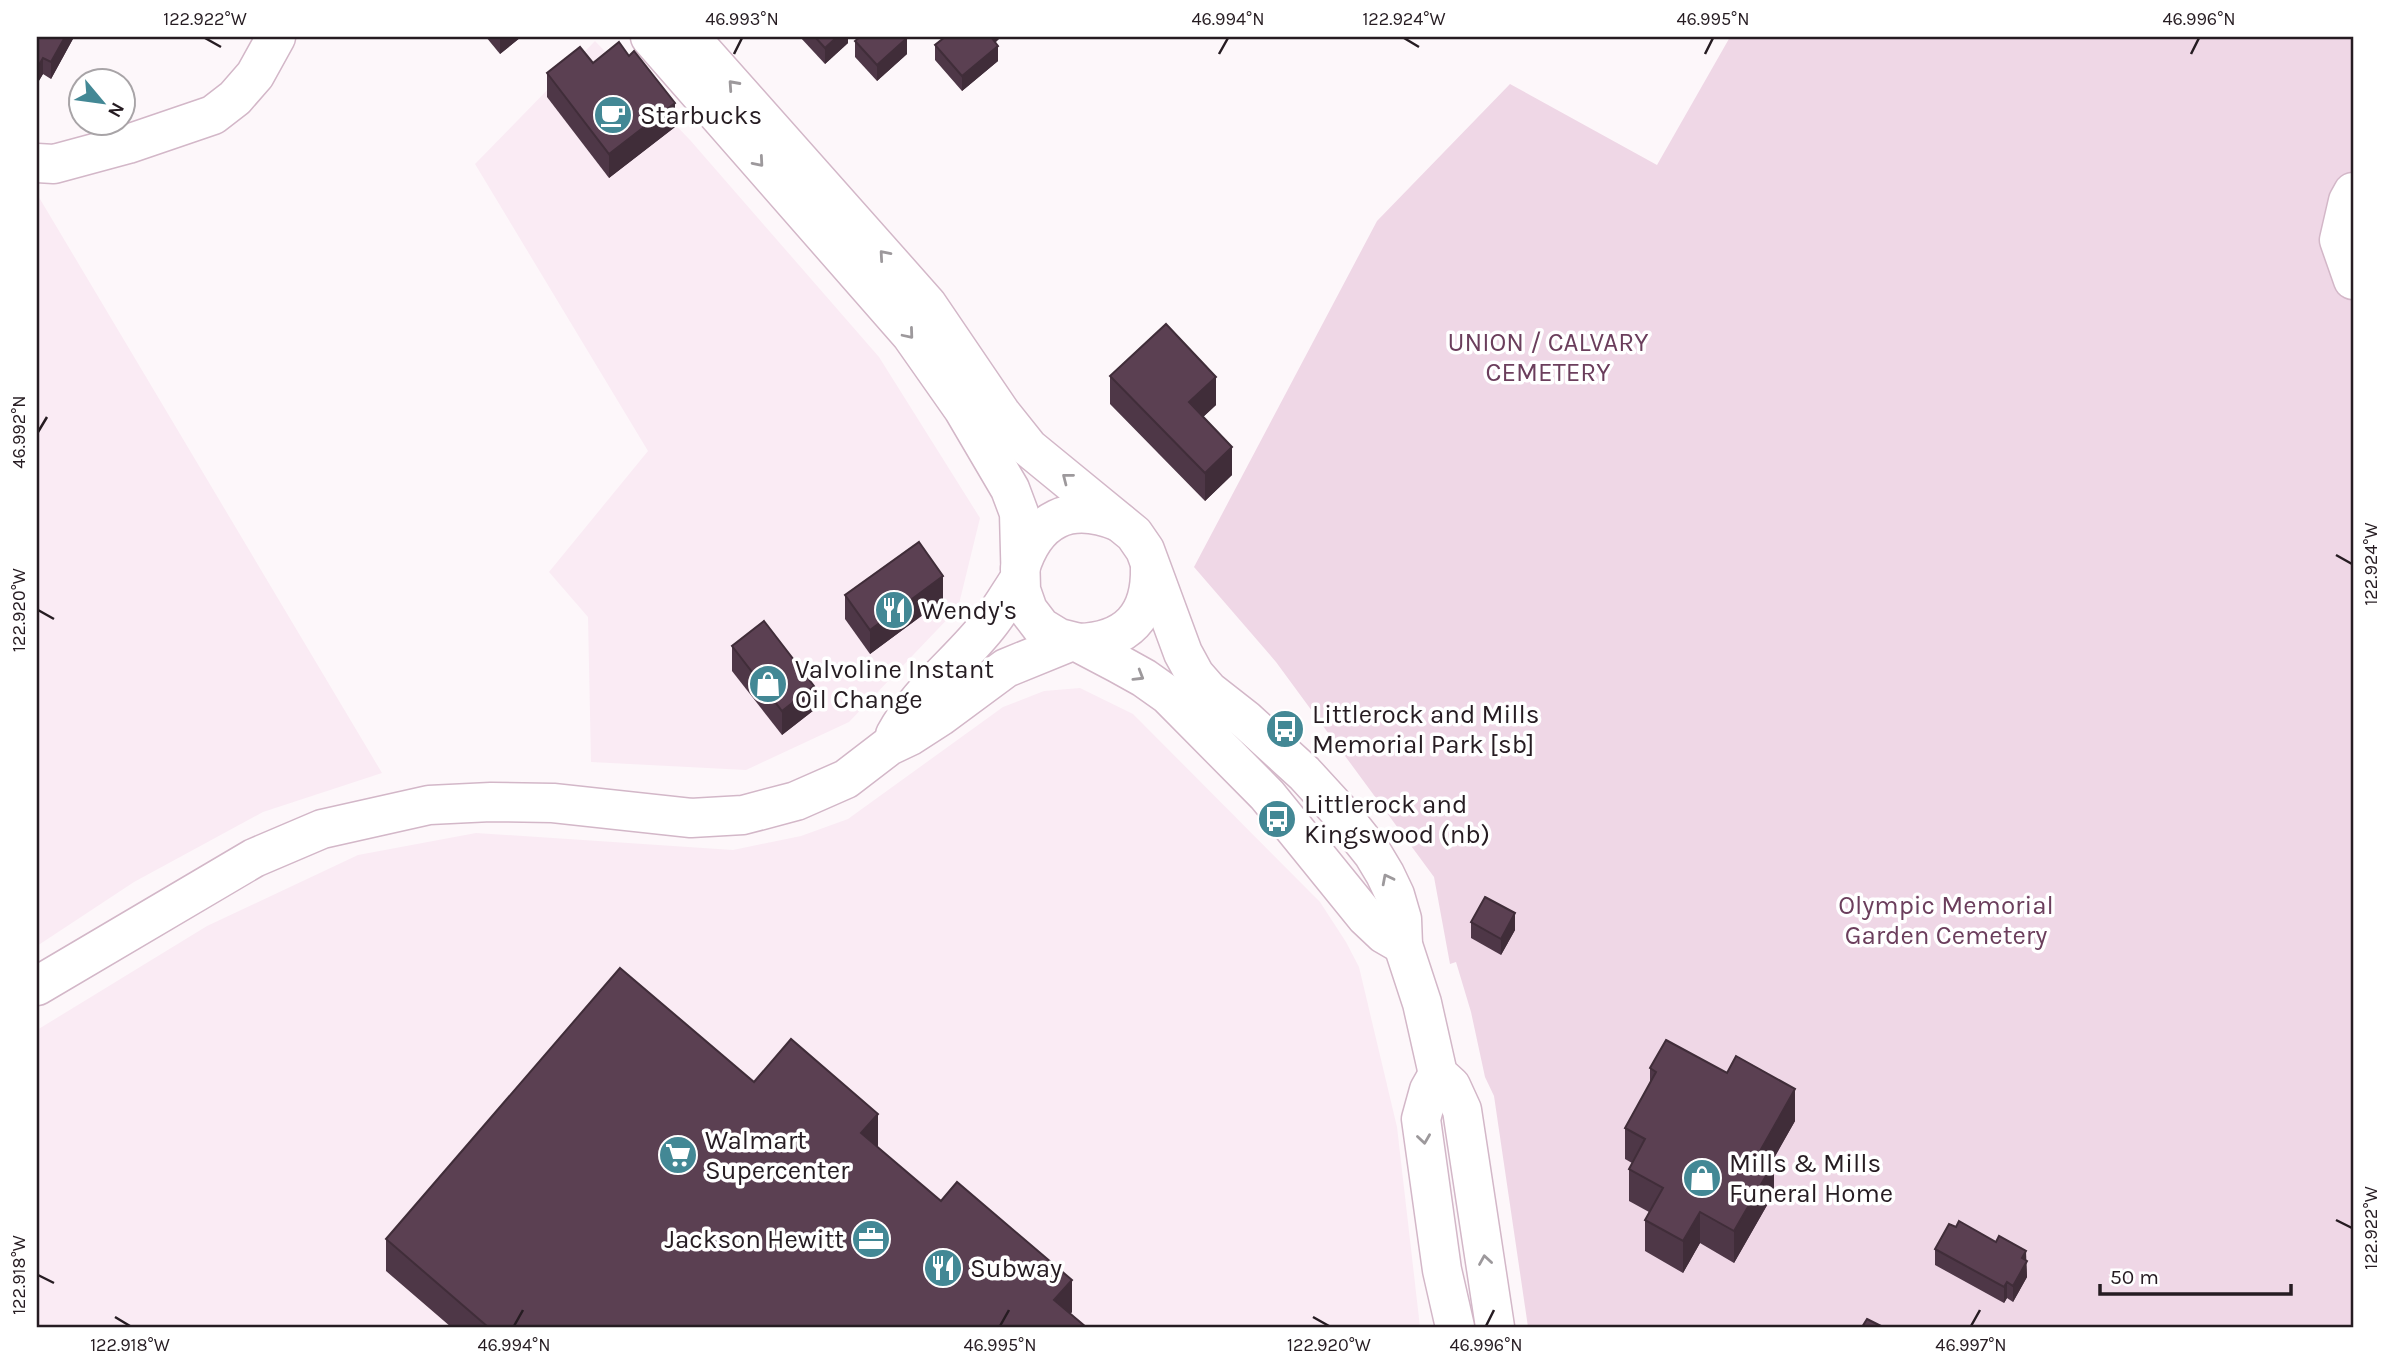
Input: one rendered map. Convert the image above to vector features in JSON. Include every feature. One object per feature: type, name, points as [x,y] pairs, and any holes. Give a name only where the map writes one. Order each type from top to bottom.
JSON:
[{"type":"main road","points":[[37,163],[54,164],[128,144],[213,115],[235,98],[255,75],[276,37]]},
{"type":"main road","points":[[650,37],[911,335],[963,409],[1010,489],[1019,513],[1021,590],[1028,610],[1041,627],[1144,677],[1168,695],[1292,823],[1366,917],[1384,934],[1403,944]]},
{"type":"main road","points":[[690,37],[926,304],[1001,413],[1029,448],[1134,534],[1145,550],[1183,653],[1195,675],[1209,691],[1246,720],[1304,773],[1373,854],[1395,895],[1402,919],[1403,944],[1422,1003],[1438,1074],[1451,1086],[1462,1110],[1495,1327]]},
{"type":"main road","points":[[2353,192],[2348,201],[2339,240],[2353,280]]},
{"type":"main road","points":[[889,746],[901,724],[990,623],[1020,573],[1026,548],[1039,531],[1057,519],[1078,512],[1099,514],[1119,522]]},
{"type":"main road","points":[[39,987],[161,911],[254,858],[322,829],[429,804],[553,803],[691,818],[743,815],[796,801],[846,779],[889,746],[941,716],[1006,668],[1075,642],[1099,642],[1118,635],[1133,623],[1144,606],[1150,587],[1150,568]]},
{"type":"main road","points":[[1438,1074],[1429,1090],[1421,1119],[1442,1270],[1455,1327]]},
{"type":"shaded area","points":[[595,41],[690,140],[879,357],[980,518],[958,608],[849,722],[746,770],[591,762],[588,617],[549,572],[648,451],[475,164]]},
{"type":"shaded area","points":[[37,194],[382,773],[263,812],[134,882],[37,946]]},
{"type":"shaded area","points":[[1080,688],[1133,714],[1320,902],[1346,942],[1359,967],[1397,1127],[1420,1327],[37,1327],[37,1030],[207,926],[358,855],[476,833],[733,850],[801,836],[848,819],[1003,707],[1044,691]]},
{"type":"green space","name":"Olympic Memorial Garden Cemetery","points":[[1730,37],[2353,37],[2353,1327],[1528,1327],[1494,1096],[1485,1077],[1471,1012],[1456,962],[1450,964],[1434,877],[1276,662],[1194,567],[1377,221],[1510,84],[1657,165]]},
{"type":"building","points":[[37,37],[65,37],[51,62],[43,58],[37,68]]},
{"type":"building","points":[[815,37],[837,37],[825,48]]},
{"type":"building","points":[[860,37],[907,38],[877,65],[855,41]]},
{"type":"building","points":[[945,37],[991,37],[998,46],[962,76],[935,45]]},
{"type":"building","name":"Starbucks","points":[[619,42],[629,56],[634,51],[675,103],[609,154],[547,73],[580,47],[593,63]]},
{"type":"building","points":[[1166,324],[1216,377],[1189,402],[1232,447],[1205,473],[1110,376]]},
{"type":"building","points":[[919,542],[943,576],[870,630],[845,595]]},
{"type":"building","points":[[764,621],[814,686],[782,711],[732,646]]},
{"type":"building","points":[[1485,897],[1515,913],[1501,939],[1471,922]]},
{"type":"building","name":"Walmart Supercenter","points":[[620,968],[754,1082],[791,1039],[878,1114],[861,1133],[941,1201],[957,1182],[1072,1280],[1054,1300],[1086,1327],[488,1327],[386,1239]]},
{"type":"building","name":"Mills & Mills Funeral Home","points":[[1666,1040],[1727,1073],[1736,1056],[1795,1089],[1759,1153],[1774,1162],[1734,1231],[1700,1212],[1683,1241],[1645,1220],[1663,1188],[1629,1169],[1645,1139],[1625,1128],[1656,1072],[1650,1068]]},
{"type":"building","points":[[1959,1221],[1996,1242],[1999,1236],[2026,1251],[2022,1258],[2027,1261],[2013,1286],[2007,1282],[2004,1287],[1935,1249],[1949,1224],[1956,1227]]},
{"type":"building","points":[[1867,1319],[1883,1327],[1862,1327]]},
{"type":"place","name":"Starbucks","points":[[613,115]]},
{"type":"place","name":"Wendy's","points":[[894,610]]},
{"type":"place","name":"Valvoline Instant Oil Change","points":[[768,684]]},
{"type":"place","name":"Littlerock and Mills Memorial Park [sb]","points":[[1285,729]]},
{"type":"place","name":"Littlerock and Kingswood (nb)","points":[[1277,819]]},
{"type":"place","name":"Walmart Supercenter","points":[[678,1155]]},
{"type":"place","name":"Mills & Mills Funeral Home","points":[[1702,1178]]},
{"type":"place","name":"Jackson Hewitt","points":[[871,1239]]},
{"type":"place","name":"Subway","points":[[943,1268]]},
{"type":"park label","name":"UNION / CALVARY CEMETERY","points":[[1548,357]]}]
